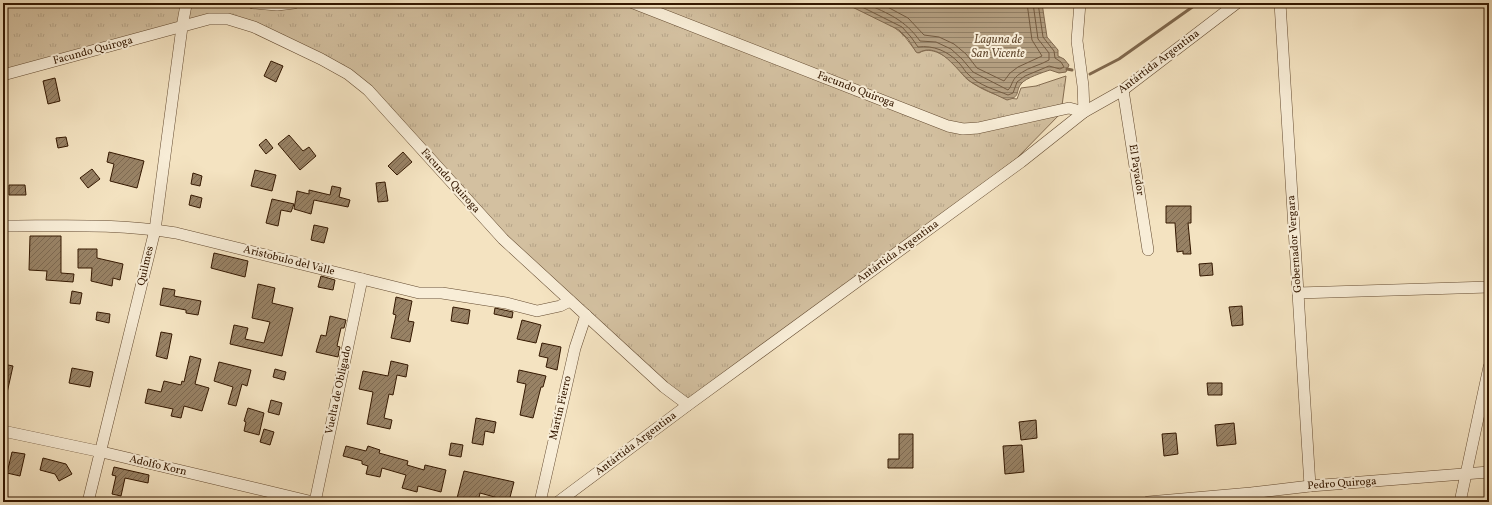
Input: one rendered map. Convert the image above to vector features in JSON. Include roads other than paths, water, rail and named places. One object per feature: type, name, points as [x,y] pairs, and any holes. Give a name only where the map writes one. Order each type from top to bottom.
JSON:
[{"type":"street","points":[[182,27],[186,5],[188,3]]},
{"type":"street","points":[[254,3],[277,5],[294,3]]},
{"type":"street","name":"Facundo Quiroga","points":[[633,3],[948,126],[963,129],[978,128],[1069,108],[1084,112]]},
{"type":"street","points":[[1080,3],[1077,41],[1083,86],[1084,112]]},
{"type":"street","name":"Antártida Argentina","points":[[558,502],[688,405],[1022,162],[1084,112],[1123,90],[1237,3]]},
{"type":"street","name":"Gobernador Vergara","points":[[1280,3],[1310,486]]},
{"type":"street","name":"Facundo Quiroga","points":[[3,75],[209,19],[228,19],[254,27],[321,59],[348,74],[368,90],[503,239],[664,387],[688,405]]},
{"type":"street","name":"Quilmes","points":[[88,502],[102,452],[155,230],[182,27]]},
{"type":"street","name":"El Payador","points":[[1123,90],[1148,250]]},
{"type":"street","name":"Aristobulo del Valle","points":[[3,226],[127,227],[155,230],[176,233],[419,293],[442,293],[506,303],[537,311],[560,306],[570,301]]},
{"type":"street","name":"Vuelta de Obligado","points":[[314,502],[362,278]]},
{"type":"street","points":[[1298,293],[1489,287]]},
{"type":"street","name":"Martín Fierro","points":[[540,502],[575,348],[586,315]]},
{"type":"street","points":[[1460,502],[1489,367]]},
{"type":"street","name":"Adolfo Korn","points":[[3,431],[102,452],[314,502]]},
{"type":"street","name":"Pedro Quiroga","points":[[1148,502],[1310,486],[1489,472]]},
{"type":"street","points":[[1242,502],[1251,493]]},
{"type":"water","name":"Laguna de San Vicente","points":[[844,3],[1042,3],[1047,37],[1058,50],[1058,56],[1064,59],[1069,65],[1066,72],[1059,73],[1050,70],[1026,80],[1019,87],[1016,96],[1007,100],[971,82],[941,54],[926,50],[918,53],[916,52],[908,39],[899,30]]},
{"type":"waterway","points":[[1090,74],[1119,59],[1198,3]]},
{"type":"waterway","points":[[1067,69],[1072,70]]}]
